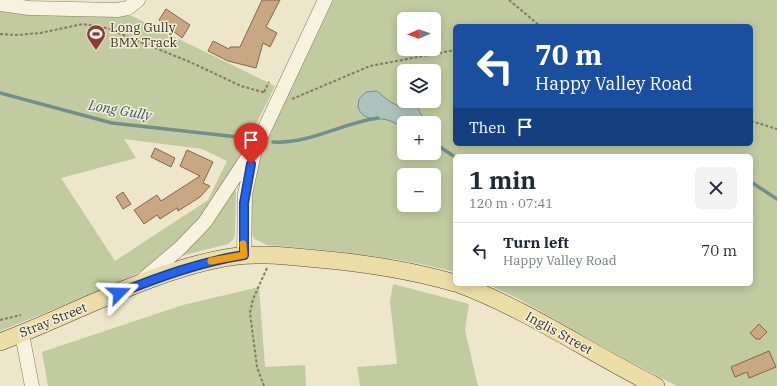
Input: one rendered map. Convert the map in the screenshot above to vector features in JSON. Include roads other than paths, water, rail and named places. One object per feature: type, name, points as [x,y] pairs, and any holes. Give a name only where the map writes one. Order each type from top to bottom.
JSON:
[{"type":"main road","points":[[244,255],[270,255],[376,266],[427,275],[453,282]]},
{"type":"main road","name":"Stray Street","points":[[0,342],[132,288],[207,262],[244,255]]},
{"type":"main road","name":"Inglis Street","points":[[465,286],[482,292],[513,308],[656,386]]},
{"type":"street","points":[[0,4],[29,8],[117,10],[128,8],[138,0]]},
{"type":"street","points":[[244,255],[245,194],[251,164],[274,96],[325,0]]},
{"type":"street","points":[[132,288],[180,248],[202,226],[222,198],[259,140]]},
{"type":"street","points":[[22,334],[32,386]]},
{"type":"water","points":[[377,91],[397,105],[397,108],[418,108],[422,116],[397,116],[397,124],[383,119],[366,117],[360,112],[358,107],[359,99],[366,92]]},
{"type":"waterway","name":"Long Gully","points":[[0,93],[112,123],[238,137]]},
{"type":"waterway","name":"Long Gully","points":[[273,142],[300,140],[352,124],[378,118]]},
{"type":"waterway","name":"Long Gully","points":[[441,148],[453,156]]},
{"type":"waterway","name":"Long Gully","points":[[753,183],[777,199]]},
{"type":"place","name":"Long Gully BMX Track","points":[[96,51]]}]
